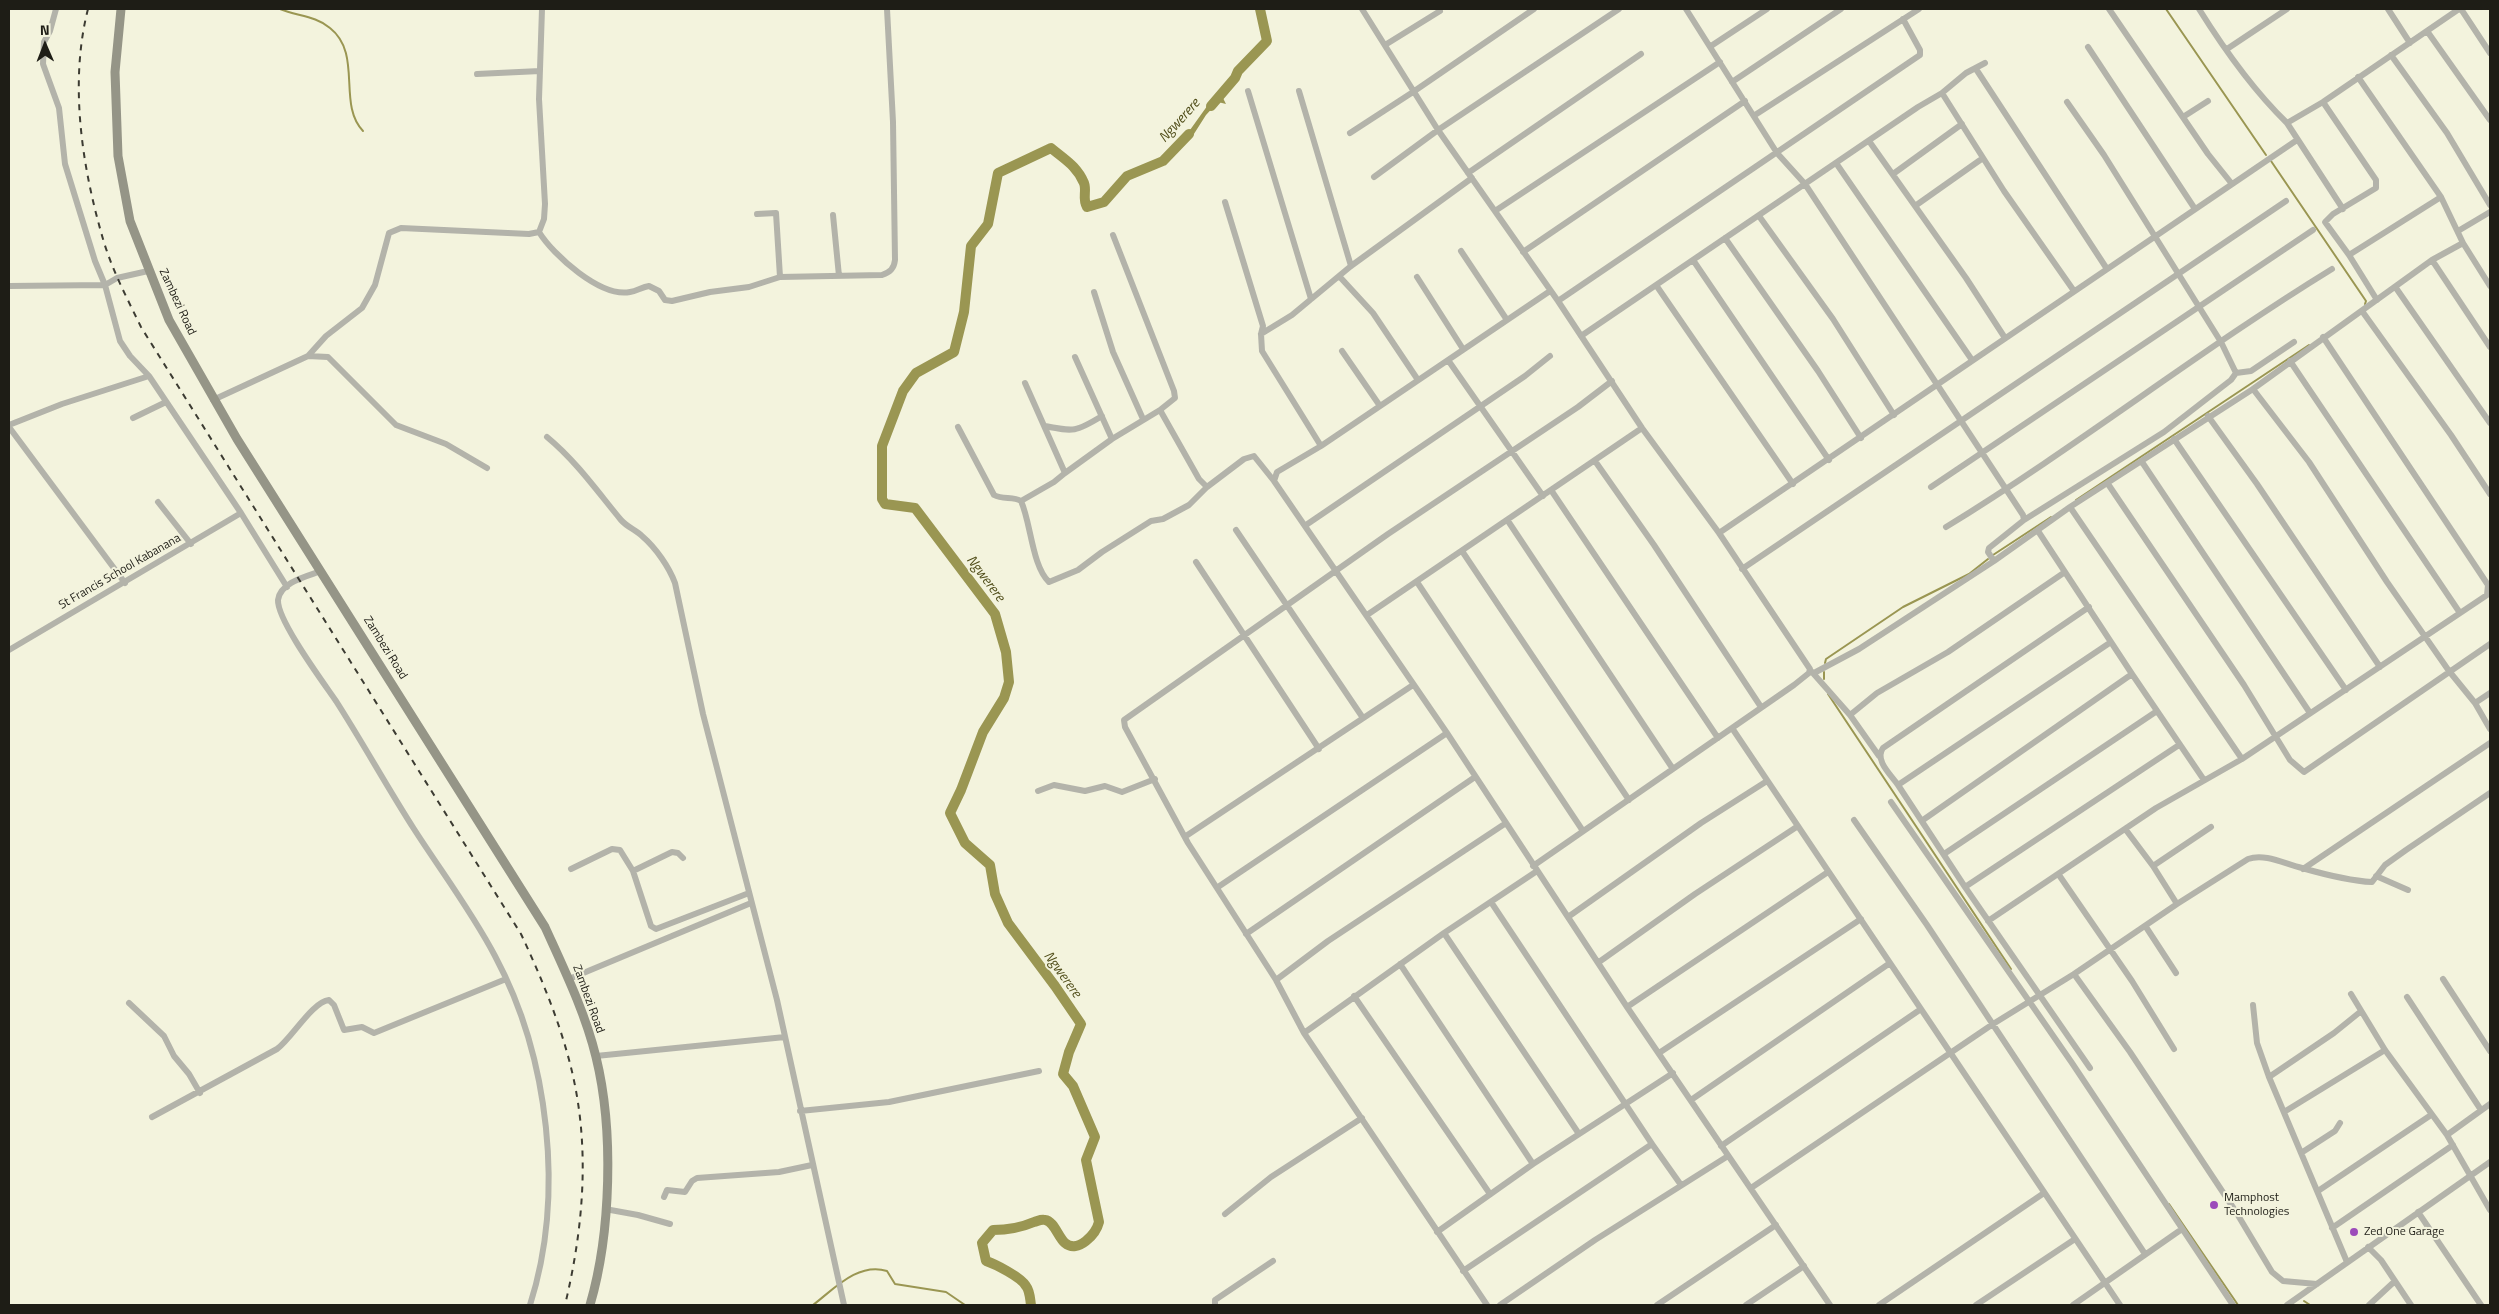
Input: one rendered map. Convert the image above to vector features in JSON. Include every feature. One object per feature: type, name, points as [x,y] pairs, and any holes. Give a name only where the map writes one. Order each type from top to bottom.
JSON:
[{"type":"main road","name":"Zambezi Road","points":[[121,9],[115,72],[118,156],[130,221],[148,272],[169,320],[213,400],[545,927],[579,1002],[596,1056],[605,1103],[605,1209],[602,1249],[590,1305]]},
{"type":"street","points":[[56,9],[50,31],[44,42],[44,64],[59,108],[65,164],[95,261],[106,285],[120,341],[130,356],[150,376],[241,513],[286,587]]},
{"type":"street","points":[[539,232],[544,219],[540,71],[542,9]]},
{"type":"street","points":[[539,232],[547,245],[582,276],[620,292],[631,292],[649,286],[658,291],[665,300],[672,301],[710,292],[749,287],[780,277],[882,276],[892,270],[894,265],[893,122],[887,9]]},
{"type":"street","points":[[1362,9],[1438,130],[1558,301],[1642,428],[1719,533],[1812,671],[1850,715],[1879,756],[1923,820],[1965,887],[2090,1068]]},
{"type":"street","points":[[1350,132],[1413,92],[1534,9]]},
{"type":"street","points":[[1374,177],[1438,130],[1619,9]]},
{"type":"street","points":[[1686,9],[1778,153],[1805,184],[1937,384],[1962,418],[2008,489],[2024,520]]},
{"type":"street","points":[[1711,46],[1767,9]]},
{"type":"street","points":[[1732,82],[1842,9]]},
{"type":"street","points":[[1755,116],[1919,9]]},
{"type":"street","points":[[2109,9],[2208,154],[2232,184]]},
{"type":"street","points":[[2200,9],[2271,108],[2287,123],[2324,177],[2343,209]]},
{"type":"street","points":[[2228,49],[2287,9]]},
{"type":"street","points":[[2388,9],[2410,43]]},
{"type":"street","points":[[2287,123],[2323,102],[2460,9],[2490,53]]},
{"type":"street","points":[[1384,46],[1440,11]]},
{"type":"street","points":[[1558,301],[1920,55],[1920,50],[1903,19]]},
{"type":"street","points":[[2427,32],[2490,120]]},
{"type":"street","points":[[2088,47],[2195,209]]},
{"type":"street","points":[[1261,334],[1292,315],[1351,266],[1470,175],[1640,54]]},
{"type":"street","points":[[2391,55],[2447,133],[2490,205]]},
{"type":"street","points":[[1495,211],[1720,62]]},
{"type":"street","points":[[1581,336],[1918,107],[1942,93],[1966,73],[1985,63]]},
{"type":"street","points":[[1976,69],[2107,269]]},
{"type":"street","points":[[477,74],[540,71]]},
{"type":"street","points":[[2358,77],[2441,197],[2463,243],[2490,286]]},
{"type":"street","points":[[1248,91],[1311,300]]},
{"type":"street","points":[[1299,91],[1351,266]]},
{"type":"street","points":[[1942,93],[1983,158],[2074,291]]},
{"type":"street","points":[[1524,252],[1745,101]]},
{"type":"street","points":[[2183,117],[2208,101]]},
{"type":"street","points":[[2067,102],[2104,155],[2154,238],[2221,342],[2236,373]]},
{"type":"street","points":[[2323,102],[2377,184],[2325,222],[2349,254],[2377,300]]},
{"type":"street","points":[[1893,174],[1962,124]]},
{"type":"street","points":[[1719,533],[1794,484],[1972,360],[2297,140]]},
{"type":"street","points":[[1869,141],[2005,338]]},
{"type":"street","points":[[1915,206],[1983,158]]},
{"type":"street","points":[[1836,163],[1972,360]]},
{"type":"street","points":[[2349,254],[2441,197]]},
{"type":"street","points":[[1742,569],[1962,418],[2286,201]]},
{"type":"street","points":[[1225,202],[1264,326],[1261,334],[1262,352],[1321,446]]},
{"type":"street","points":[[2458,231],[2490,212]]},
{"type":"street","points":[[757,214],[776,213],[780,277]]},
{"type":"street","points":[[833,215],[839,276]]},
{"type":"street","points":[[1759,216],[1833,319],[1894,415]]},
{"type":"street","points":[[213,400],[308,356],[326,336],[362,308],[375,285],[389,233],[402,228],[530,234],[539,232]]},
{"type":"street","points":[[1931,487],[1984,454],[2313,230]]},
{"type":"street","points":[[1021,502],[1054,482],[1112,439],[1160,410],[1174,398],[1174,391],[1113,235]]},
{"type":"street","points":[[1725,238],[1818,371],[1861,438]]},
{"type":"street","points":[[1304,1032],[1490,902],[1583,831],[1812,671],[1859,649],[1994,561],[2070,507],[2252,389],[2323,337],[2396,288],[2432,260],[2463,243]]},
{"type":"street","points":[[1460,251],[1507,320]]},
{"type":"street","points":[[1693,260],[1829,460]]},
{"type":"street","points":[[2432,260],[2490,347]]},
{"type":"street","points":[[1946,527],[2008,489],[2106,420],[2332,269]]},
{"type":"street","points":[[9,286],[106,285],[117,278],[148,272]]},
{"type":"street","points":[[1339,276],[1373,313],[1418,380]]},
{"type":"street","points":[[1417,277],[1463,349]]},
{"type":"street","points":[[1656,285],[1794,484]]},
{"type":"street","points":[[2396,288],[2490,423]]},
{"type":"street","points":[[1274,481],[1277,472],[1321,446],[1550,291]]},
{"type":"street","points":[[1094,292],[1113,352],[1143,419]]},
{"type":"street","points":[[2362,311],[2451,435],[2490,494]]},
{"type":"street","points":[[1988,921],[2204,780],[2242,759],[2487,595],[2488,585],[2323,337]]},
{"type":"street","points":[[1994,561],[1988,552],[1989,548],[2024,520],[2164,432],[2231,380],[2236,373],[2251,371],[2294,342]]},
{"type":"street","points":[[1342,351],[1380,406]]},
{"type":"street","points":[[308,356],[328,358],[396,425],[446,444],[487,468]]},
{"type":"street","points":[[1306,525],[1525,376],[1550,356]]},
{"type":"street","points":[[1076,357],[1112,439]]},
{"type":"street","points":[[1448,360],[1479,407],[1543,496]]},
{"type":"street","points":[[2290,361],[2460,613]]},
{"type":"street","points":[[125,582],[9,426],[62,404],[150,376]]},
{"type":"street","points":[[1487,1305],[1304,1032],[1276,980],[1186,836],[1125,727],[1125,718],[1388,534],[1578,407],[1612,381]]},
{"type":"street","points":[[1025,383],[1065,473]]},
{"type":"street","points":[[2252,389],[2288,431],[2425,638],[2475,703],[2490,729]]},
{"type":"street","points":[[133,418],[166,402]]},
{"type":"street","points":[[1160,410],[1199,479],[1207,487]]},
{"type":"street","points":[[1044,426],[1071,431],[1082,428],[1102,416]]},
{"type":"street","points":[[2208,416],[2258,484],[2380,667]]},
{"type":"street","points":[[958,427],[994,495],[999,498],[1017,499],[1021,502],[1035,551],[1045,578],[1050,582],[1078,570],[1102,552],[1152,521],[1163,519],[1189,505],[1207,487],[1244,459],[1254,456],[1306,525],[1599,962],[1626,1007],[1692,1100],[1721,1146],[1830,1305]]},
{"type":"street","points":[[1367,615],[1508,521],[1642,428]]},
{"type":"street","points":[[547,437],[574,463],[625,524],[642,536],[670,571],[785,1037],[812,1165],[838,1278],[844,1296],[844,1305]]},
{"type":"street","points":[[2174,439],[2346,690]]},
{"type":"street","points":[[1595,461],[1654,545],[1762,707]]},
{"type":"street","points":[[2142,462],[2310,713]]},
{"type":"street","points":[[2108,484],[2277,736],[2290,760],[2304,772],[2490,644]]},
{"type":"street","points":[[1552,490],[1718,738]]},
{"type":"street","points":[[158,502],[191,544]]},
{"type":"street","points":[[2070,507],[2242,759]]},
{"type":"street","name":"St Francis School Kabanana","points":[[9,650],[241,513]]},
{"type":"street","points":[[1508,521],[1673,769]]},
{"type":"street","points":[[1236,530],[1363,718]]},
{"type":"street","points":[[2038,531],[2204,780]]},
{"type":"street","points":[[1462,551],[1629,800]]},
{"type":"street","points":[[1196,562],[1319,749]]},
{"type":"street","points":[[321,571],[299,579],[286,587],[278,598],[286,623],[493,953],[521,1014],[535,1061],[548,1161],[546,1231],[542,1260],[530,1305]]},
{"type":"street","points":[[1850,715],[1877,693],[1948,652],[2065,572]]},
{"type":"street","points":[[1417,582],[1583,831]]},
{"type":"street","points":[[1879,756],[1883,748],[2089,607]]},
{"type":"street","points":[[1898,785],[2112,642]]},
{"type":"street","points":[[1923,820],[2132,674]]},
{"type":"street","points":[[1186,836],[1413,685]]},
{"type":"street","points":[[2475,703],[2490,693]]},
{"type":"street","points":[[1944,854],[2157,711]]},
{"type":"street","points":[[1732,728],[2120,1305]]},
{"type":"street","points":[[1218,887],[1446,733]]},
{"type":"street","points":[[2303,869],[2490,743]]},
{"type":"street","points":[[1965,887],[2180,745]]},
{"type":"street","points":[[1246,934],[1475,777]]},
{"type":"street","points":[[1038,791],[1054,785],[1085,791],[1105,786],[1122,792],[1155,779]]},
{"type":"street","points":[[1568,916],[1700,823],[1767,782]]},
{"type":"street","points":[[1751,1188],[1993,1024],[2074,974],[2146,927],[2177,904],[2255,856],[2303,869],[2370,882],[2385,865],[2490,793]]},
{"type":"street","points":[[1891,802],[2030,1002],[2233,1305]]},
{"type":"street","points":[[1854,820],[1993,1024],[2145,1254]]},
{"type":"street","points":[[1276,980],[1328,940],[1506,824]]},
{"type":"street","points":[[1599,962],[1702,889],[1798,826]]},
{"type":"street","points":[[2154,866],[2211,827]]},
{"type":"street","points":[[2126,830],[2154,866],[2177,904]]},
{"type":"street","points":[[571,869],[615,848],[620,850],[633,871],[651,926],[656,929],[749,893]]},
{"type":"street","points":[[633,871],[672,852],[678,853],[683,858]]},
{"type":"street","points":[[1626,1007],[1828,872]]},
{"type":"street","points":[[2059,875],[2109,951],[2132,981],[2174,1049]]},
{"type":"street","points":[[2376,876],[2408,890]]},
{"type":"street","points":[[1490,902],[1593,1053],[1624,1104],[1681,1185]]},
{"type":"street","points":[[569,980],[751,903]]},
{"type":"street","points":[[1659,1053],[1861,919]]},
{"type":"street","points":[[2146,927],[2176,973]]},
{"type":"street","points":[[1444,933],[1579,1134]]},
{"type":"street","points":[[1692,1100],[1890,963]]},
{"type":"street","points":[[1400,964],[1533,1164]]},
{"type":"street","points":[[2074,974],[2130,1052],[2236,1212],[2272,1272],[2283,1281],[2317,1284]]},
{"type":"street","points":[[152,1117],[200,1093],[277,1049],[290,1039],[310,1013],[326,1000],[332,1002],[344,1030],[362,1027],[374,1033],[506,979]]},
{"type":"street","points":[[2444,979],[2490,1052]]},
{"type":"street","points":[[2351,994],[2384,1050],[2453,1145],[2490,1210]]},
{"type":"street","points":[[1354,996],[1490,1194]]},
{"type":"street","points":[[2407,997],[2481,1110]]},
{"type":"street","points":[[129,1003],[164,1036],[174,1056],[189,1074],[200,1093]]},
{"type":"street","points":[[2253,1005],[2257,1042],[2269,1077],[2347,1262]]},
{"type":"street","points":[[1721,1146],[1921,1008]]},
{"type":"street","points":[[2269,1077],[2334,1033],[2360,1012]]},
{"type":"street","points":[[596,1056],[785,1037]]},
{"type":"street","points":[[2284,1112],[2384,1050]]},
{"type":"street","points":[[800,1111],[890,1102],[1038,1071]]},
{"type":"street","points":[[1437,1232],[1533,1164],[1673,1073]]},
{"type":"street","points":[[2446,1135],[2490,1104]]},
{"type":"street","points":[[2318,1190],[2431,1115]]},
{"type":"street","points":[[1225,1214],[1271,1177],[1362,1118]]},
{"type":"street","points":[[2301,1153],[2335,1131],[2340,1123]]},
{"type":"street","points":[[1464,1271],[1652,1144]]},
{"type":"street","points":[[2332,1228],[2453,1145]]},
{"type":"street","points":[[1500,1305],[1728,1156]]},
{"type":"street","points":[[2288,1305],[2490,1162]]},
{"type":"street","points":[[664,1197],[667,1190],[685,1192],[692,1181],[697,1178],[779,1172],[812,1165]]},
{"type":"street","points":[[1879,1305],[2044,1193]]},
{"type":"street","points":[[605,1209],[638,1215],[670,1224]]},
{"type":"street","points":[[2418,1212],[2481,1305]]},
{"type":"street","points":[[1657,1305],[1776,1225]]},
{"type":"street","points":[[2073,1305],[2182,1229]]},
{"type":"street","points":[[1976,1305],[2075,1239]]},
{"type":"street","points":[[2368,1247],[2381,1260],[2411,1305]]},
{"type":"street","points":[[1215,1305],[1215,1300],[1273,1261]]},
{"type":"street","points":[[1746,1305],[1804,1266]]},
{"type":"street","points":[[2368,1305],[2395,1281]]},
{"type":"shaded area","points":[[1215,95],[1223,98],[1226,104],[1218,102],[1206,115],[1192,137],[1163,161],[1180,144]]},
{"type":"waterway","points":[[280,9],[319,21],[330,28],[340,39],[348,65],[350,93],[355,120],[363,131]]},
{"type":"waterway","name":"Ngwerere","points":[[1211,106],[1235,78],[1238,71],[1267,41],[1260,9]]},
{"type":"waterway","points":[[2166,9],[2266,155]]},
{"type":"waterway","name":"Ngwerere","points":[[1031,1305],[1030,1295],[1023,1282],[1008,1271],[986,1261],[982,1243],[993,1230],[1004,1230],[1044,1220],[1051,1223],[1065,1243],[1075,1246],[1086,1241],[1097,1227],[1099,1222],[1086,1160],[1095,1137],[1073,1086],[1063,1074],[1069,1052],[1081,1024],[1008,923],[995,894],[990,865],[965,843],[950,813],[961,790],[983,732],[1004,698],[1009,682],[1006,652],[995,614],[915,508],[885,504],[882,499],[882,446],[903,391],[916,373],[954,352],[964,312],[971,246],[988,224],[998,173],[1051,148],[1078,172],[1085,186],[1087,207],[1104,202],[1127,176],[1163,161],[1189,134]]},
{"type":"waterway","points":[[2271,161],[2366,301],[2365,304]]},
{"type":"waterway","points":[[2076,500],[2309,345]]},
{"type":"waterway","points":[[1993,555],[2051,517]]},
{"type":"waterway","points":[[1825,663],[1826,659],[1903,607],[1969,574],[1988,559]]},
{"type":"waterway","points":[[1824,672],[1824,679]]},
{"type":"waterway","points":[[1828,694],[2011,969]]},
{"type":"waterway","points":[[2169,1204],[2238,1305]]},
{"type":"waterway","name":"Ngwerere","points":[[813,1305],[847,1279],[866,1270],[876,1269],[887,1271],[895,1284],[946,1292],[965,1305]]},
{"type":"waterway","points":[[2304,1301],[2310,1305]]},
{"type":"railway","points":[[88,9],[82,37],[79,66],[80,125],[89,183],[96,211],[107,250],[120,284],[141,327],[521,934],[551,1004],[573,1076],[578,1105],[583,1162],[580,1220],[565,1305]]},
{"type":"place","name":"Mamphost Technologies","points":[[2214,1205]]},
{"type":"place","name":"Zed One Garage","points":[[2354,1232]]}]
